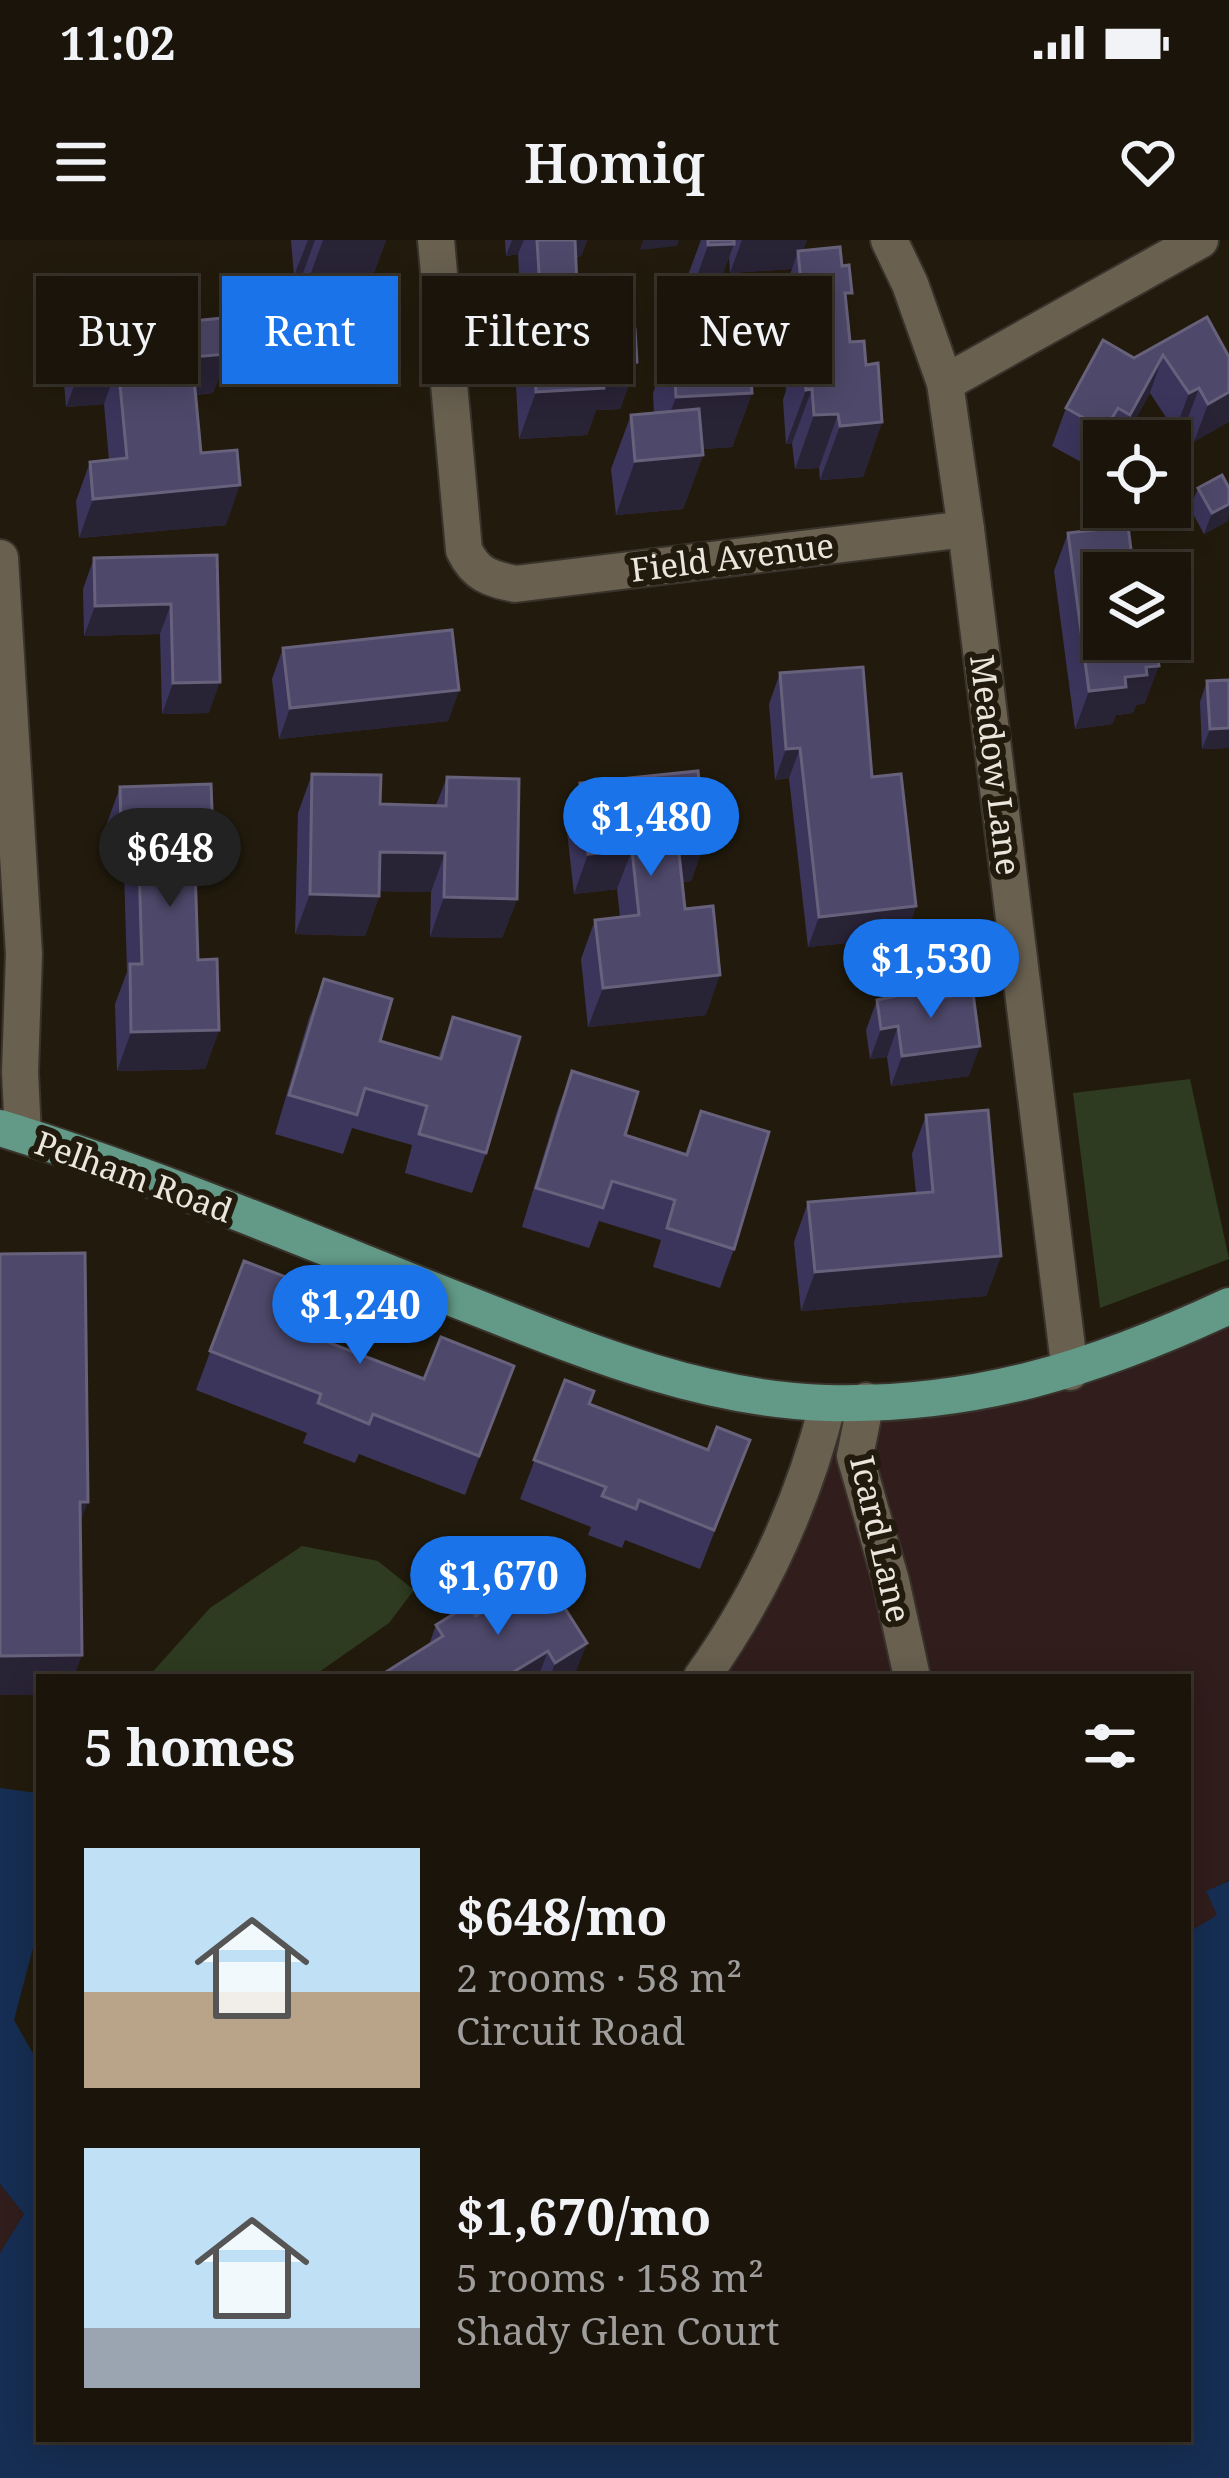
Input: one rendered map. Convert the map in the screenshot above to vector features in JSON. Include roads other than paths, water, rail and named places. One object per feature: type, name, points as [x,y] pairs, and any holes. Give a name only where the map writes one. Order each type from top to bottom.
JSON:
[{"type":"main road","name":"Pelham Road","points":[[12,1132],[668,1378],[828,1403],[979,1393],[1070,1372],[1229,1306]]},
{"type":"street","name":"Field Avenue","points":[[436,240],[464,550],[473,567],[515,584],[966,529]]},
{"type":"street","name":"Meadow Lane","points":[[889,240],[945,383],[1070,1372]]},
{"type":"street","points":[[945,383],[1200,240]]},
{"type":"street","points":[[0,558],[24,954],[20,1072],[12,1132]]},
{"type":"street","name":"Icard Lane","points":[[866,1401],[855,1456],[911,1674]]},
{"type":"street","points":[[704,1674],[771,1567],[812,1465],[828,1403]]},
{"type":"water","points":[[0,1788],[36,1793],[36,1936],[14,2020],[36,2059],[36,2442],[1191,2442],[1191,1931],[1217,1915],[1206,1891],[1229,1881],[1229,2478],[0,2478],[0,2253],[24,2214],[0,2184]]}]
